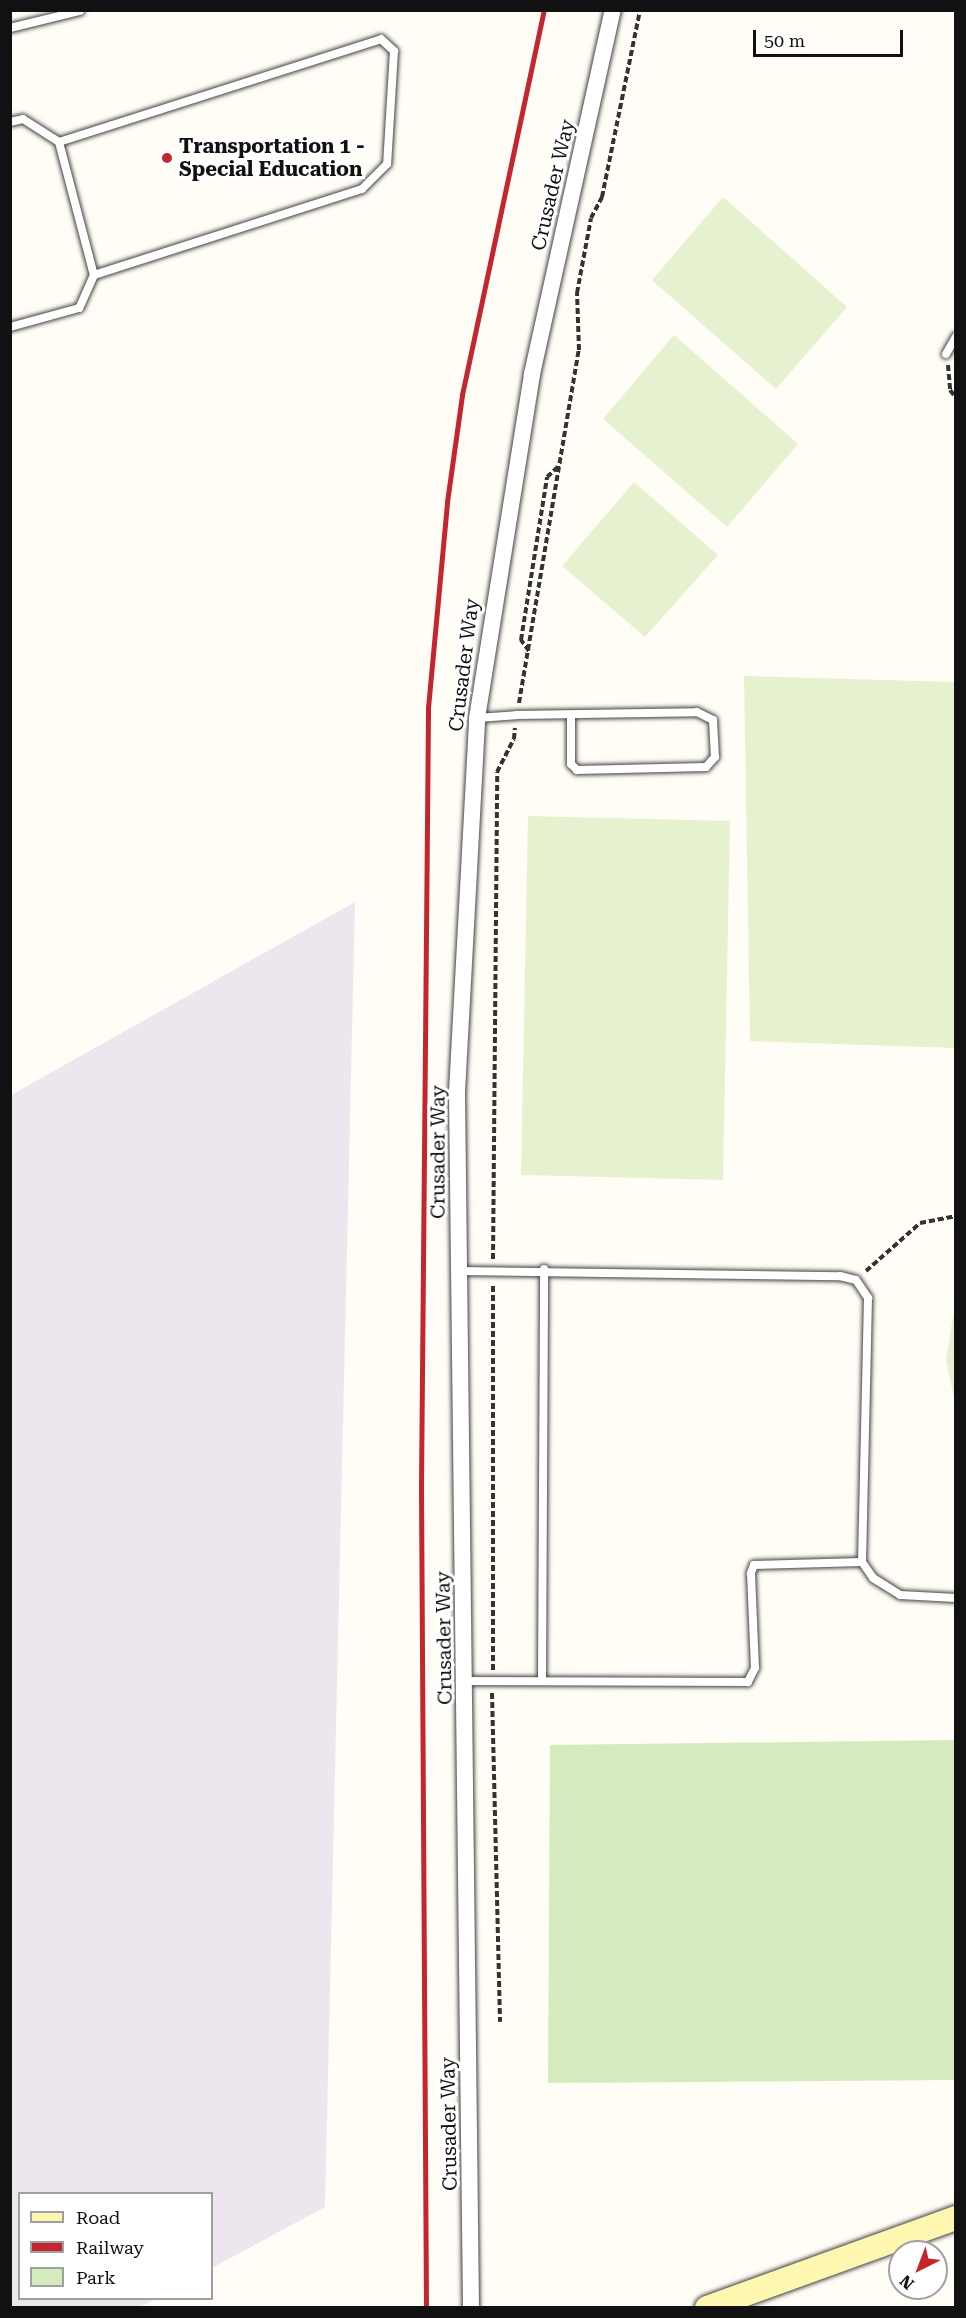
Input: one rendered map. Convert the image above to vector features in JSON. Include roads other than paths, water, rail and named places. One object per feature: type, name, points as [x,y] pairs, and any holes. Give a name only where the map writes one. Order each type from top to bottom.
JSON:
[{"type":"main road","points":[[707,2307],[956,2218]]},
{"type":"street","name":"Crusader Way","points":[[471,2307],[466,1681],[457,1092],[477,718],[532,374],[613,10]]},
{"type":"lane","points":[[10,28],[80,11]]},
{"type":"lane","points":[[59,142],[381,39],[394,51],[387,164],[362,189],[94,275]]},
{"type":"lane","points":[[10,122],[23,119],[59,142],[94,275],[79,308],[10,327]]},
{"type":"lane","points":[[946,354],[956,337]]},
{"type":"lane","points":[[477,718],[516,715],[705,714],[713,720],[715,757],[706,767],[577,770],[571,764],[571,715]]},
{"type":"lane","points":[[542,1680],[544,1269]]},
{"type":"lane","points":[[460,1271],[544,1269],[856,1280],[868,1298],[862,1562],[873,1578],[900,1595],[956,1598]]},
{"type":"lane","points":[[466,1681],[747,1682],[755,1668],[752,1573],[754,1565],[862,1562]]},
{"type":"railway","points":[[426,2308],[421,1485],[428,708],[447,502],[462,395],[544,10]]},
{"type":"place","name":"Transportation 1 - Special Education","points":[[167,158]]}]
